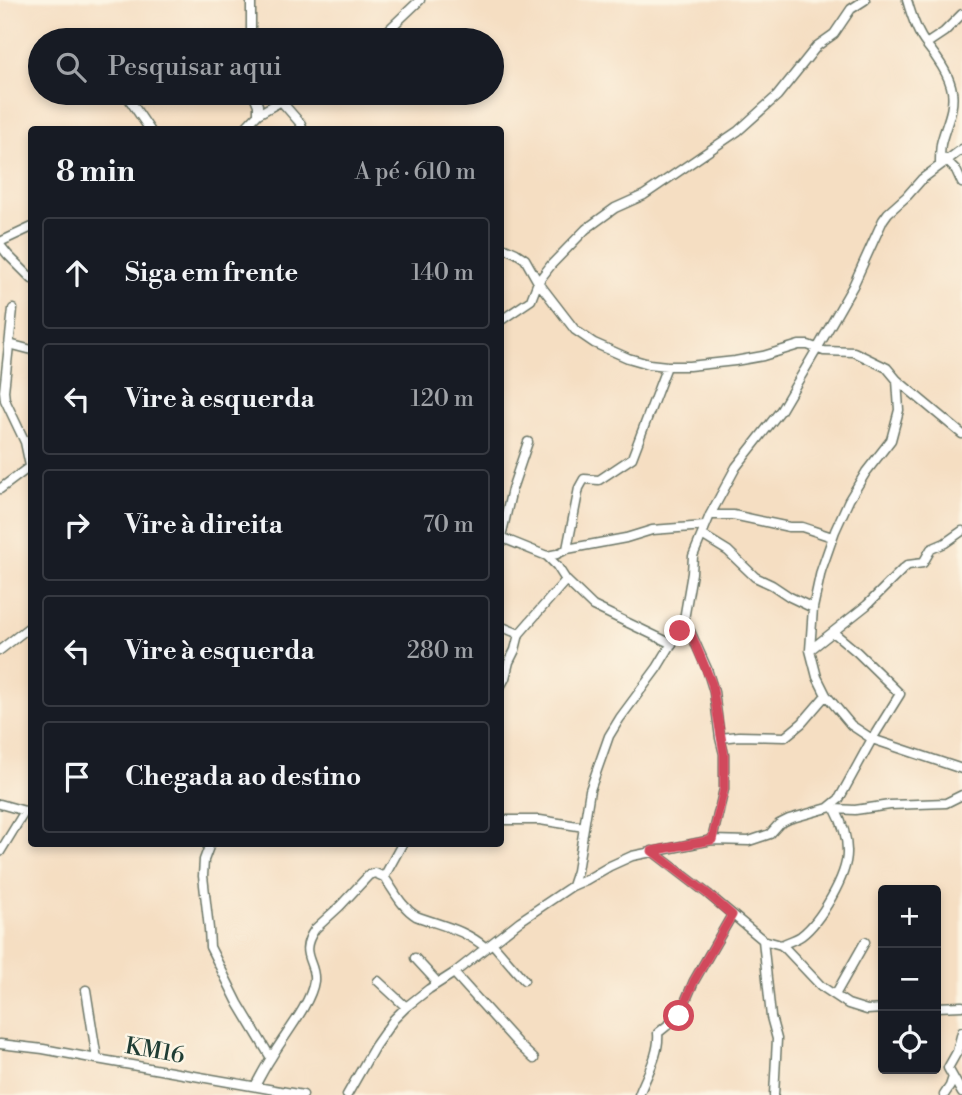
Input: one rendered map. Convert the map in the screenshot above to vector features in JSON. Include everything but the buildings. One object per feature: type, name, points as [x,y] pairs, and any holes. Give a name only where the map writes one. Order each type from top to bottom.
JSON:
[{"type":"street","points":[[251,0],[251,28]]},
{"type":"street","points":[[391,28],[420,0]]},
{"type":"street","points":[[531,300],[538,282],[570,244],[603,215],[644,195],[738,131],[777,96],[817,46],[834,34],[851,9],[865,0]]},
{"type":"street","points":[[907,0],[917,29],[939,60]]},
{"type":"street","points":[[962,14],[933,44],[951,87],[953,99],[941,145],[943,160],[956,170],[962,183]]},
{"type":"street","points":[[926,44],[944,32]]},
{"type":"street","points":[[133,105],[147,126]]},
{"type":"street","points":[[258,105],[258,114]]},
{"type":"street","points":[[247,126],[272,105]]},
{"type":"street","points":[[284,105],[302,126]]},
{"type":"street","points":[[572,886],[577,871],[590,790],[609,736],[657,668],[683,625],[693,556],[723,490],[736,467],[781,410],[853,286],[883,220],[943,160],[962,149]]},
{"type":"street","points":[[28,229],[0,244],[28,275]]},
{"type":"street","points":[[504,248],[525,259],[538,282],[575,330],[594,343],[628,358],[649,364],[689,366],[763,356],[799,345],[808,345],[824,351],[861,354],[887,368],[897,380],[962,434]]},
{"type":"street","points":[[504,318],[531,300],[550,299]]},
{"type":"street","points":[[13,309],[2,391],[28,454]]},
{"type":"street","points":[[9,344],[28,349]]},
{"type":"street","points":[[567,549],[579,488],[584,479],[599,480],[632,458],[667,366]]},
{"type":"street","points":[[897,380],[899,410],[891,440],[866,472],[841,515],[832,537],[818,582],[810,650],[817,677],[826,695],[851,725],[872,739],[962,769]]},
{"type":"street","points":[[504,524],[512,489],[528,442]]},
{"type":"street","points":[[0,489],[28,468]]},
{"type":"street","points":[[710,515],[733,514],[789,527],[802,527],[832,537]]},
{"type":"street","points":[[548,556],[567,549],[626,538],[652,530],[705,526]]},
{"type":"street","points":[[810,650],[867,605],[908,565],[923,563],[931,550],[962,531]]},
{"type":"street","points":[[702,536],[728,551],[755,577],[813,608]]},
{"type":"street","points":[[504,538],[548,556],[566,580],[593,606],[672,644]]},
{"type":"street","points":[[504,680],[519,634],[566,580]]},
{"type":"street","points":[[683,625],[690,631],[712,684],[725,762],[724,789],[712,840]]},
{"type":"street","points":[[0,650],[28,628]]},
{"type":"street","points":[[504,628],[519,634]]},
{"type":"street","points":[[831,808],[839,799],[900,694],[833,632]]},
{"type":"street","points":[[720,738],[785,737],[802,723],[826,695]]},
{"type":"street","points":[[347,1095],[375,1046],[406,1007],[520,921],[572,886],[615,863],[652,851],[712,840],[749,841],[770,834],[779,824],[789,819],[831,808],[855,810],[890,805],[946,803],[962,795]]},
{"type":"street","points":[[0,804],[28,810]]},
{"type":"street","points":[[774,1095],[777,1039],[769,1002],[766,952],[772,942],[803,935],[817,919],[837,886],[847,852],[844,828],[831,808]]},
{"type":"street","points":[[0,852],[28,811]]},
{"type":"street","points":[[504,820],[540,820],[584,827]]},
{"type":"street","points":[[209,847],[204,860],[203,876],[210,947],[238,1003],[271,1058]]},
{"type":"street","points":[[384,877],[400,847]]},
{"type":"street","points":[[652,851],[732,915],[802,964],[821,986],[852,1007],[878,1009]]},
{"type":"street","points":[[577,871],[586,880]]},
{"type":"street","points":[[255,1086],[307,1001],[314,979],[307,951],[310,936],[375,873],[384,877],[410,912],[466,933],[489,946],[524,980]]},
{"type":"street","points":[[639,1095],[654,1057],[658,1033],[679,1016],[694,981],[732,915]]},
{"type":"street","points":[[835,995],[866,942]]},
{"type":"street","points":[[415,958],[438,983]]},
{"type":"street","points":[[454,973],[534,1059]]},
{"type":"street","points":[[378,981],[406,1007]]},
{"type":"street","points":[[86,990],[97,1059]]},
{"type":"street","points":[[941,1007],[962,1006]]},
{"type":"street","points":[[944,1095],[957,1088],[949,1065],[957,1052],[962,1032]]},
{"type":"street","name":"KM16","points":[[0,1044],[43,1048],[303,1095]]},
{"type":"route","points":[[679,1016],[710,950],[732,915],[652,851],[712,840],[723,799],[724,754],[712,684],[690,631],[683,625],[680,631]]}]
